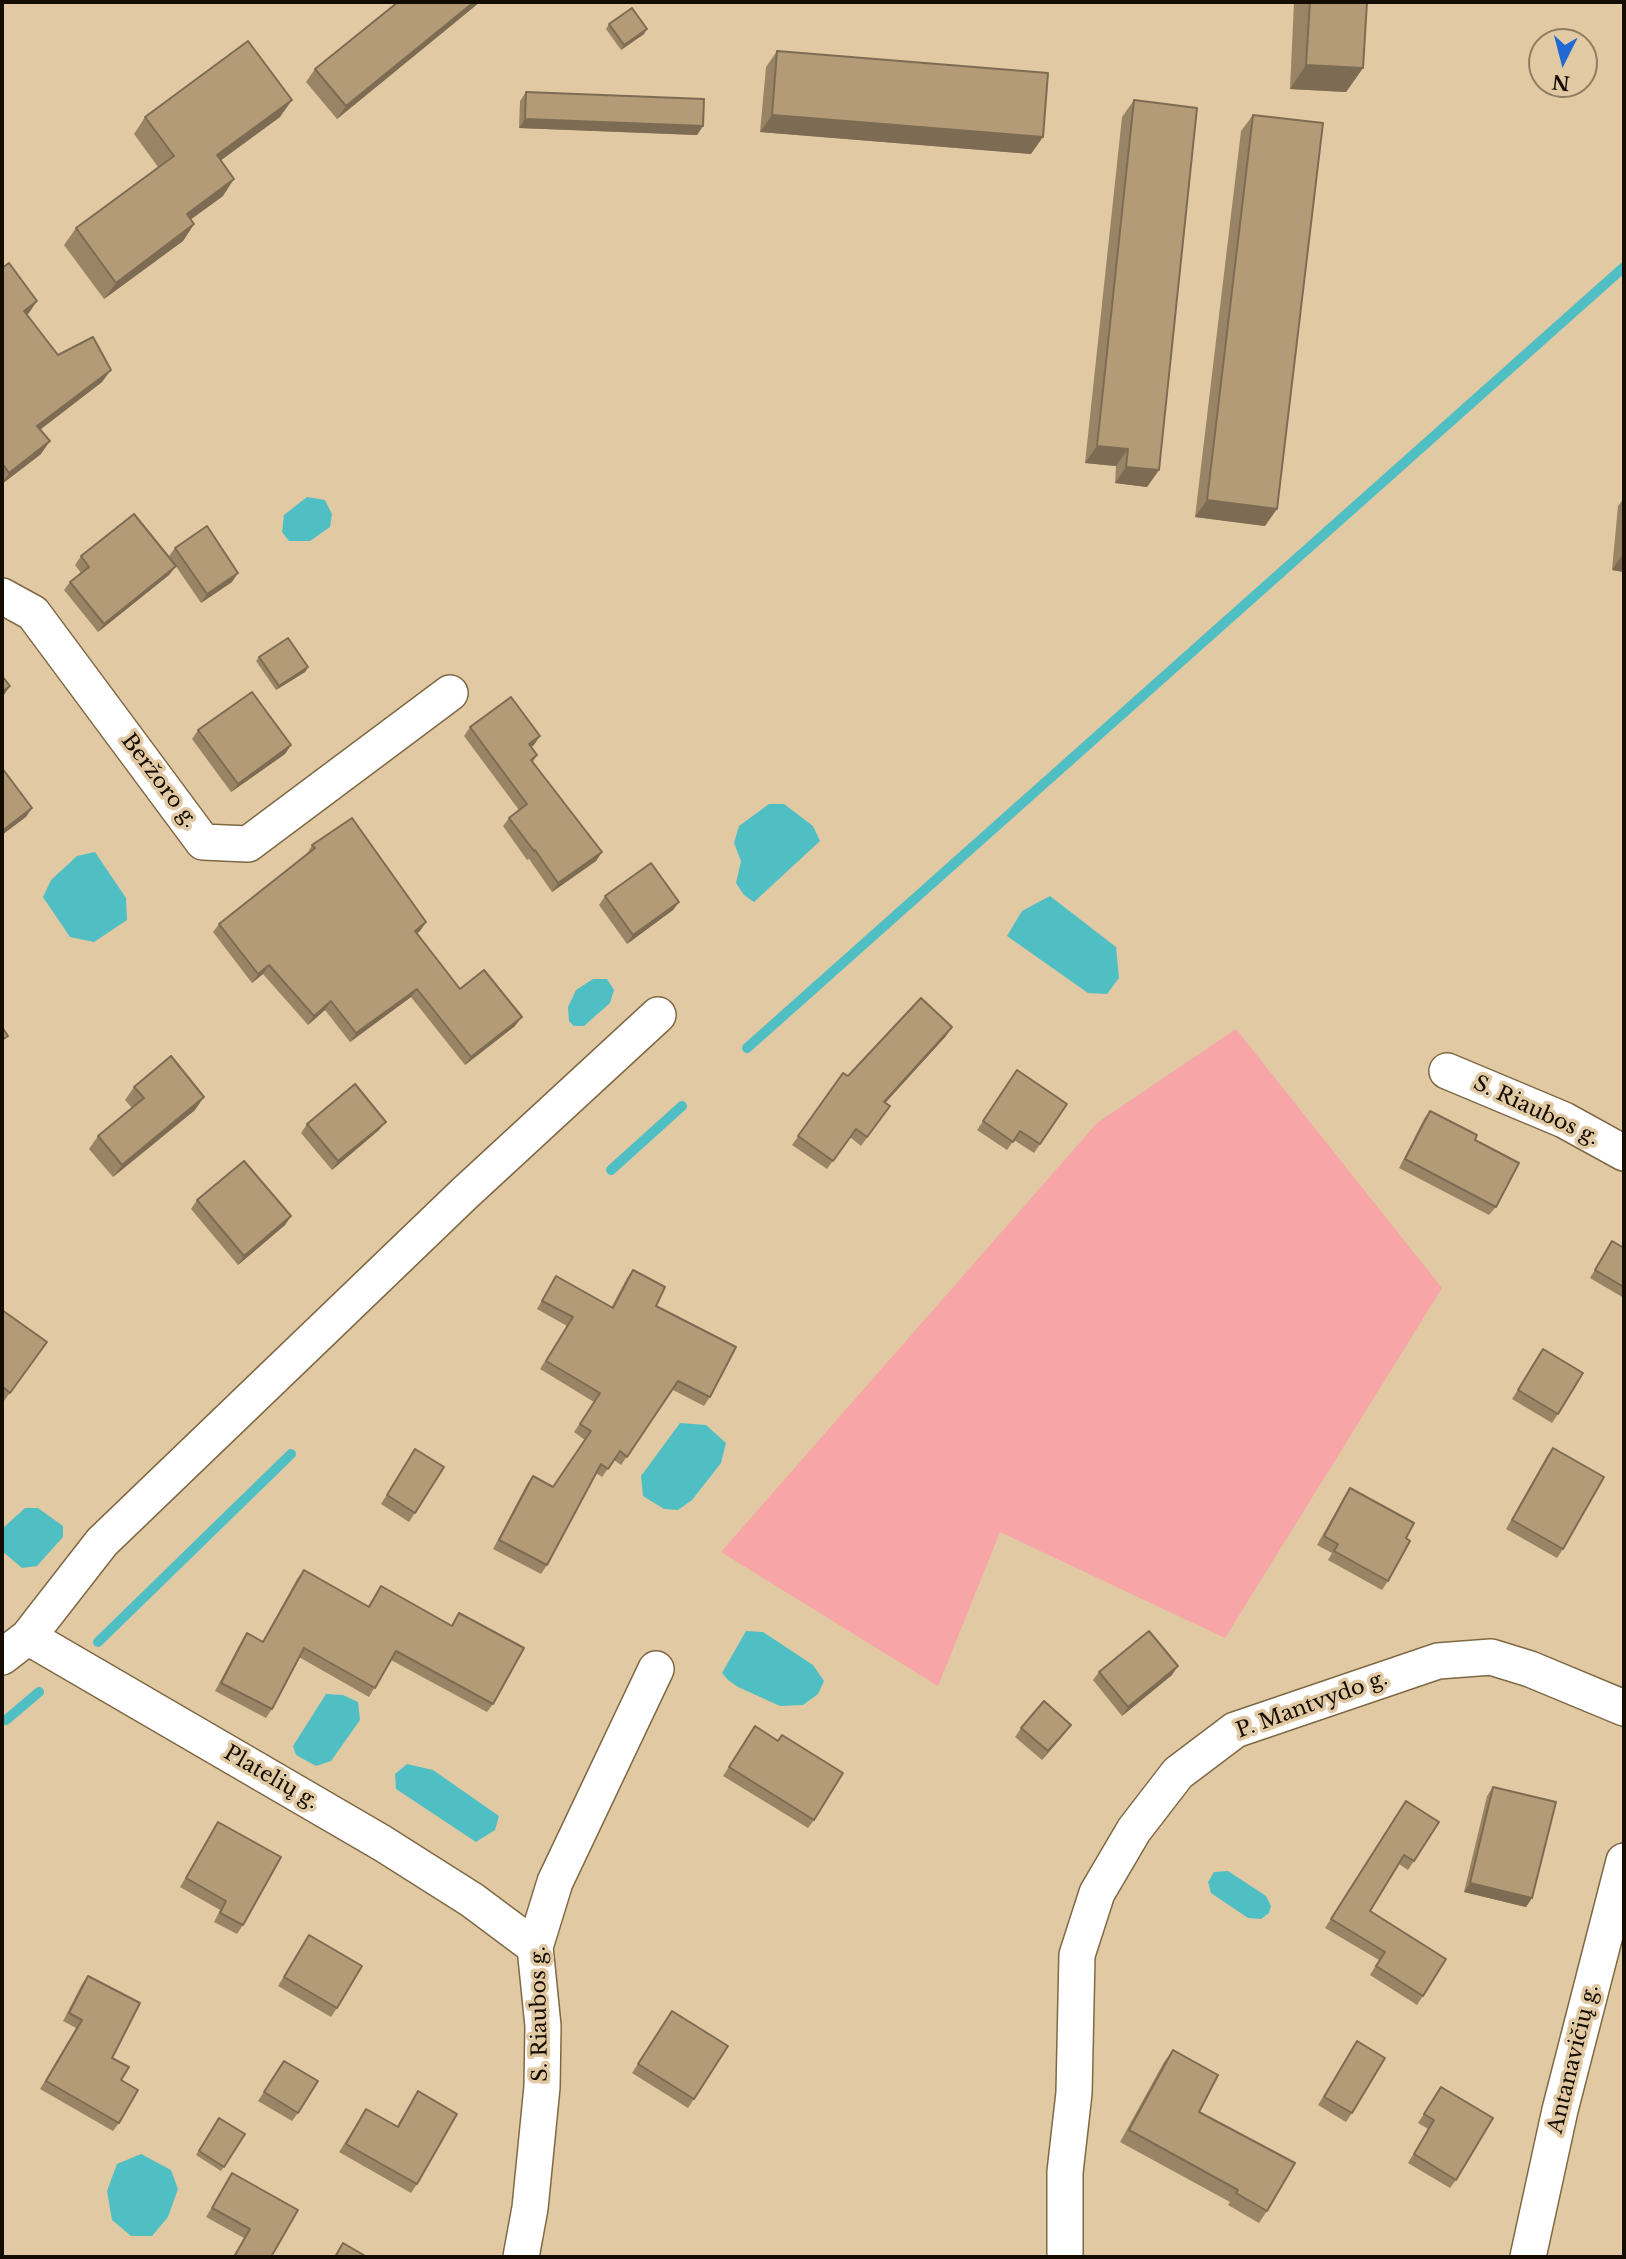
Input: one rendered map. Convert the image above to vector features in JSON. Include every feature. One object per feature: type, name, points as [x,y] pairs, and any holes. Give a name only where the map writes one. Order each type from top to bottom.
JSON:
[{"type":"street","name":"Beržoro g.","points":[[2,596],[33,612],[203,842],[248,844],[450,693]]},
{"type":"street","points":[[15,1647],[102,1542],[464,1194],[658,1015]]},
{"type":"street","name":"S. Riaubos g.","points":[[1447,1071],[1564,1119],[1624,1153]]},
{"type":"street","name":"Platelių g.","points":[[15,1647],[382,1843],[472,1900],[535,1947]]},
{"type":"street","name":"P. Mantvydo g.","points":[[1065,2257],[1065,2172],[1073,2092],[1077,1955],[1097,1893],[1134,1830],[1178,1773],[1235,1730],[1438,1661],[1491,1657],[1530,1669],[1624,1708]]},
{"type":"street","name":"S. Riaubos g.","points":[[521,2257],[530,2208],[542,2087],[542,2026],[535,1947],[555,1882],[656,1669]]},
{"type":"street","name":"Antanavičių g.","points":[[1528,2257],[1560,2110],[1624,1861]]},
{"type":"shaded area","points":[[1236,1029],[1442,1288],[1225,1638],[1000,1532],[938,1686],[721,1552],[1097,1123]]},
{"type":"water","points":[[307,497],[325,500],[332,514],[330,527],[310,541],[289,541],[282,532],[284,515]]},
{"type":"water","points":[[769,804],[784,804],[813,826],[820,841],[754,902],[744,895],[736,883],[741,861],[734,843],[739,826]]},
{"type":"water","points":[[95,852],[126,898],[127,920],[94,942],[70,937],[43,897],[51,880],[77,856]]},
{"type":"water","points":[[1050,896],[1116,947],[1119,978],[1107,994],[1088,993],[1007,936],[1022,911]]},
{"type":"water","points":[[593,979],[607,979],[614,990],[610,1003],[584,1026],[574,1026],[569,1021],[568,1007],[576,990]]},
{"type":"water","points":[[680,1423],[706,1425],[726,1443],[721,1463],[692,1500],[678,1510],[664,1509],[643,1496],[641,1476]]},
{"type":"water","points":[[25,1508],[38,1508],[63,1526],[63,1537],[37,1566],[22,1568],[2,1551],[2,1529]]},
{"type":"water","points":[[746,1631],[763,1632],[813,1665],[824,1681],[818,1694],[803,1705],[780,1706],[728,1680],[722,1673]]},
{"type":"water","points":[[326,1694],[343,1695],[358,1702],[360,1720],[331,1761],[316,1766],[296,1755],[293,1746]]},
{"type":"water","points":[[407,1764],[433,1770],[499,1816],[495,1830],[476,1842],[396,1789],[395,1774]]},
{"type":"water","points":[[1228,1871],[1266,1896],[1271,1906],[1269,1913],[1261,1919],[1248,1918],[1211,1893],[1208,1882],[1214,1872]]},
{"type":"water","points":[[141,2154],[171,2170],[178,2189],[168,2217],[152,2236],[131,2236],[112,2220],[107,2191],[117,2164]]},
{"type":"building","points":[[398,2],[474,2],[346,106],[315,69]]},
{"type":"building","points":[[1310,2],[1367,2],[1363,68],[1306,65]]},
{"type":"building","points":[[632,8],[647,29],[624,45],[609,24]]},
{"type":"building","points":[[248,41],[292,100],[217,155],[234,179],[187,214],[194,224],[116,283],[76,228],[174,156],[145,117]]},
{"type":"building","points":[[777,51],[1048,73],[1043,137],[772,115]]},
{"type":"building","points":[[526,92],[704,99],[703,126],[525,119]]},
{"type":"building","points":[[1134,100],[1197,108],[1159,470],[1126,467],[1128,449],[1097,446]]},
{"type":"building","points":[[1253,115],[1323,123],[1277,509],[1207,500]]},
{"type":"building","points":[[9,263],[37,301],[24,311],[58,355],[93,337],[111,370],[37,426],[50,441],[9,473],[2,463],[2,268]]},
{"type":"building","points":[[134,514],[176,566],[104,624],[70,582],[89,567],[81,556]]},
{"type":"building","points":[[207,526],[238,573],[207,594],[175,548]]},
{"type":"building","points":[[288,638],[308,667],[279,686],[259,657]]},
{"type":"building","points":[[2,676],[10,686],[2,692]]},
{"type":"building","points":[[252,692],[291,745],[238,784],[198,730]]},
{"type":"building","points":[[511,697],[540,736],[529,744],[537,755],[531,760],[602,852],[558,883],[509,818],[527,804],[470,727]]},
{"type":"building","points":[[2,768],[32,808],[2,831]]},
{"type":"building","points":[[352,818],[426,922],[415,931],[460,989],[484,970],[522,1017],[471,1057],[417,989],[356,1033],[331,1001],[314,1016],[269,965],[258,974],[219,924],[315,848],[312,845]]},
{"type":"building","points":[[651,863],[679,902],[633,935],[605,896]]},
{"type":"building","points":[[921,998],[952,1027],[884,1102],[890,1106],[867,1137],[856,1129],[833,1161],[798,1136],[843,1073],[848,1076]]},
{"type":"building","points":[[2,1027],[8,1036],[2,1040]]},
{"type":"building","points":[[171,1056],[204,1097],[122,1165],[98,1136],[144,1098],[134,1087]]},
{"type":"building","points":[[1017,1070],[1067,1104],[1040,1144],[1020,1131],[1013,1142],[983,1121]]},
{"type":"building","points":[[355,1084],[386,1122],[338,1161],[307,1124]]},
{"type":"building","points":[[1430,1111],[1477,1135],[1475,1140],[1519,1163],[1496,1207],[1405,1159]]},
{"type":"building","points":[[244,1161],[291,1216],[244,1256],[197,1200]]},
{"type":"building","points":[[1612,1241],[1624,1248],[1624,1287],[1595,1270]]},
{"type":"building","points":[[633,1270],[665,1287],[656,1306],[736,1347],[710,1397],[678,1381],[627,1457],[620,1451],[608,1469],[601,1464],[547,1565],[499,1540],[533,1476],[553,1487],[591,1431],[580,1424],[600,1393],[546,1361],[573,1317],[542,1301],[556,1276],[613,1308]]},
{"type":"building","points":[[2,1310],[47,1342],[10,1393],[2,1386]]},
{"type":"building","points":[[1543,1349],[1583,1373],[1558,1414],[1518,1390]]},
{"type":"building","points":[[1553,1448],[1604,1477],[1563,1549],[1512,1520]]},
{"type":"building","points":[[415,1449],[444,1467],[415,1513],[387,1495]]},
{"type":"building","points":[[1350,1488],[1414,1523],[1406,1538],[1410,1541],[1388,1581],[1334,1551],[1338,1544],[1324,1536]]},
{"type":"building","points":[[304,1570],[369,1607],[381,1586],[452,1626],[459,1613],[524,1648],[493,1704],[396,1651],[375,1688],[304,1648],[272,1709],[221,1683],[247,1633],[263,1642]]},
{"type":"building","points":[[1149,1631],[1178,1666],[1128,1707],[1099,1672]]},
{"type":"building","points":[[1044,1701],[1071,1725],[1048,1751],[1021,1728]]},
{"type":"building","points":[[755,1726],[778,1741],[782,1735],[843,1773],[814,1820],[729,1767]]},
{"type":"building","points":[[1493,1787],[1556,1802],[1532,1898],[1470,1883]]},
{"type":"building","points":[[1406,1801],[1439,1822],[1414,1861],[1404,1855],[1370,1911],[1446,1959],[1423,1996],[1376,1966],[1385,1952],[1331,1919]]},
{"type":"building","points":[[218,1822],[281,1857],[243,1925],[220,1913],[226,1901],[186,1878]]},
{"type":"building","points":[[309,1935],[362,1966],[337,2008],[284,1977]]},
{"type":"building","points":[[88,1976],[140,2003],[112,2058],[129,2067],[121,2080],[138,2090],[119,2123],[46,2081],[82,2020],[69,2013]]},
{"type":"building","points":[[672,2011],[728,2046],[694,2099],[638,2064]]},
{"type":"building","points":[[1357,2041],[1385,2058],[1352,2113],[1324,2097]]},
{"type":"building","points":[[1173,2050],[1218,2075],[1199,2112],[1295,2163],[1267,2211],[1236,2193],[1238,2190],[1129,2130]]},
{"type":"building","points":[[284,2061],[318,2081],[298,2113],[264,2092]]},
{"type":"building","points":[[1441,2087],[1493,2118],[1456,2180],[1414,2154],[1434,2120],[1424,2114]]},
{"type":"building","points":[[418,2091],[457,2114],[417,2184],[346,2144],[366,2109],[398,2127]]},
{"type":"building","points":[[219,2118],[245,2134],[224,2167],[199,2151]]},
{"type":"building","points":[[232,2173],[298,2210],[271,2257],[234,2257],[250,2229],[212,2208]]},
{"type":"building","points":[[343,2243],[367,2257],[335,2257]]},
{"type":"waterway","points":[[747,1048],[1624,267]]},
{"type":"waterway","points":[[611,1170],[682,1106]]},
{"type":"waterway","points":[[98,1642],[291,1454]]},
{"type":"waterway","points":[[6,1720],[39,1692]]}]
